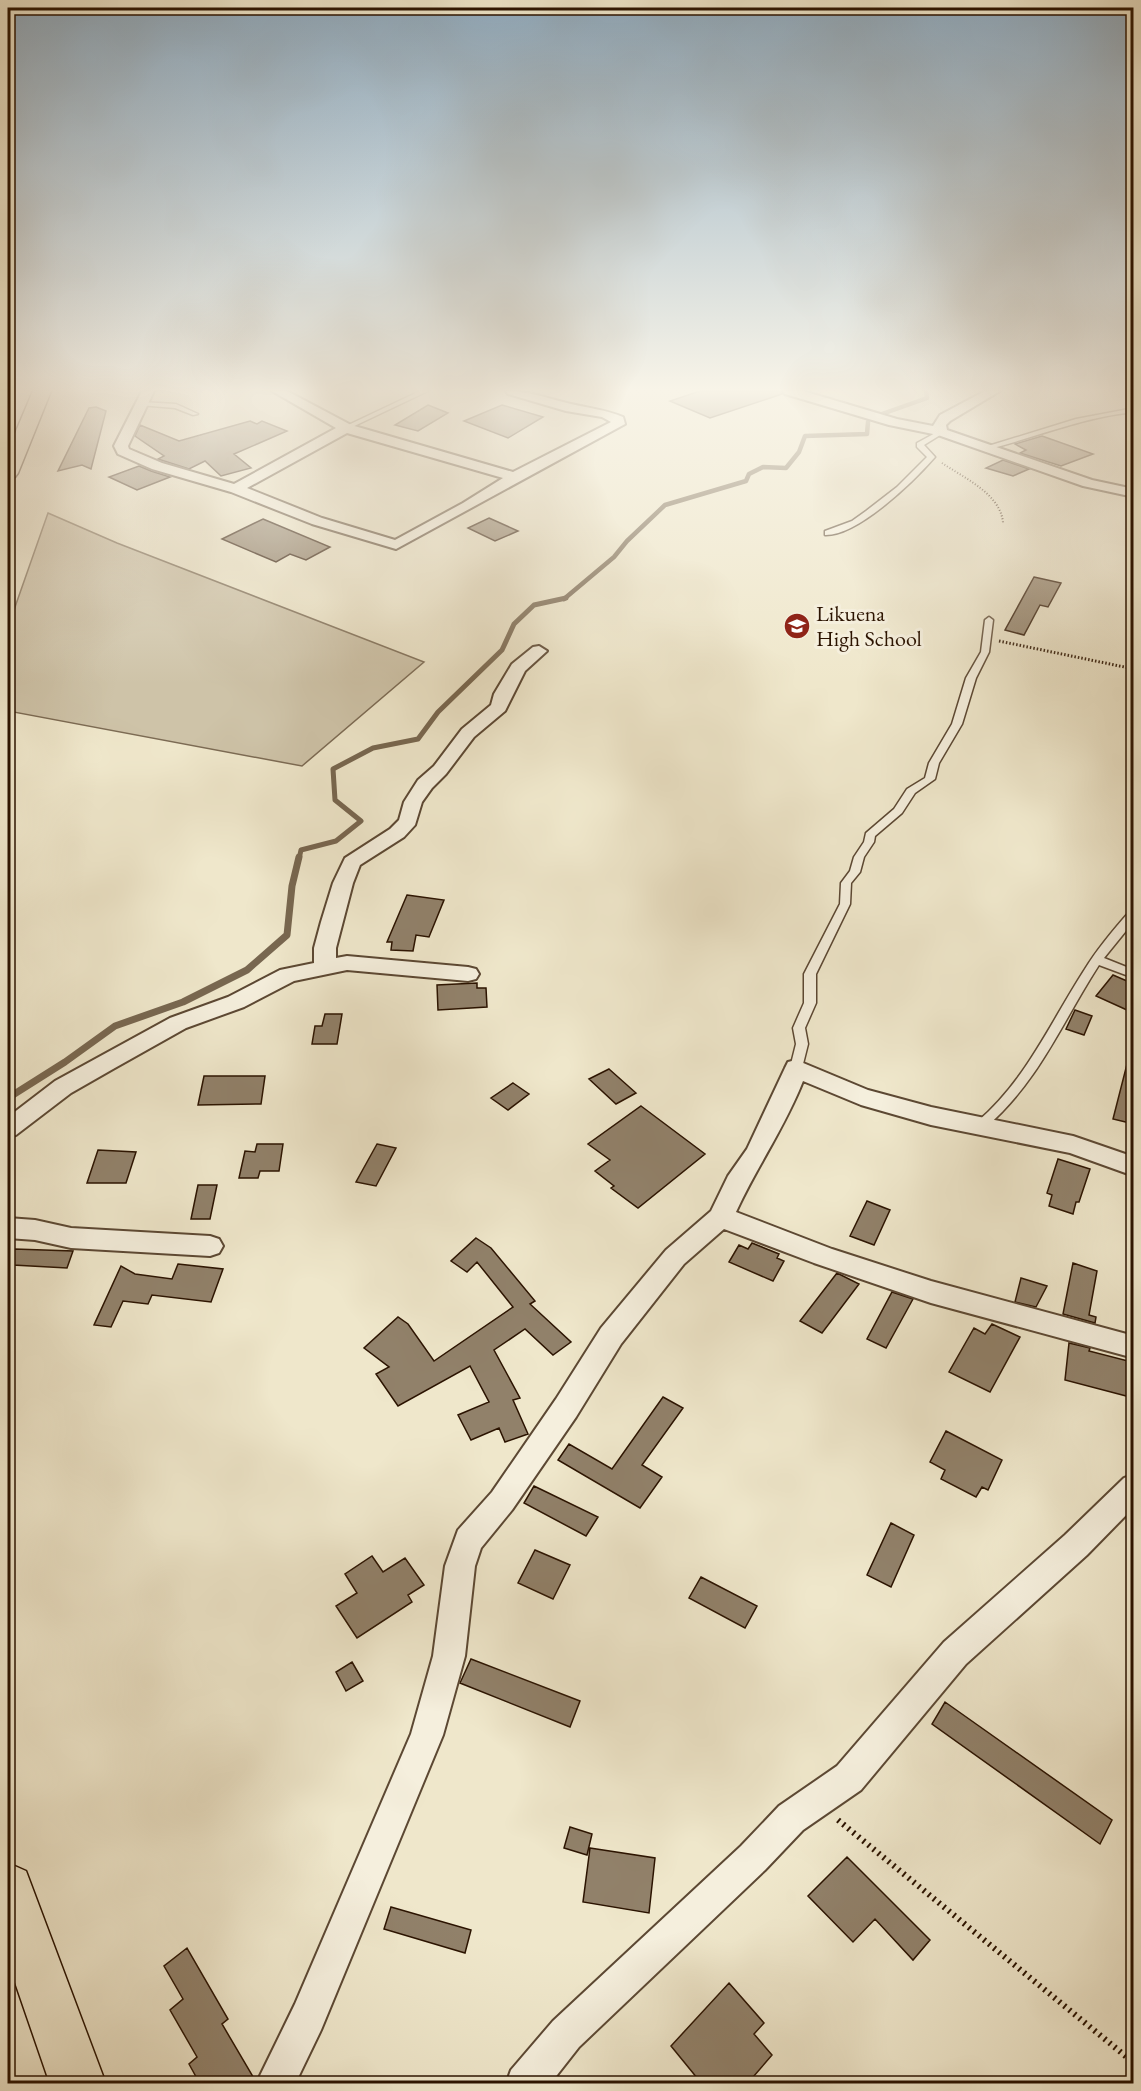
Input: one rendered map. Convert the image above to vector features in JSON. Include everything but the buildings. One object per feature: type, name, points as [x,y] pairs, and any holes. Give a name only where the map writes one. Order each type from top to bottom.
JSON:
[{"type":"main road","points":[[8,1889],[78,2084]]},
{"type":"street","points":[[236,489],[317,521],[396,545],[496,489]]},
{"type":"street","points":[[1114,489],[1134,493]]},
{"type":"street","points":[[325,966],[325,948],[331,922],[352,862],[398,833],[408,821],[413,802],[425,784],[440,770],[468,733],[499,707],[503,694],[518,668],[539,651]]},
{"type":"street","points":[[8,1129],[63,1087],[178,1023],[236,1002],[288,975],[347,963],[468,974]]},
{"type":"street","points":[[275,2084],[308,2017],[427,1735],[449,1656],[460,1566],[469,1540],[502,1502],[566,1408],[610,1336],[675,1257],[721,1217],[737,1183],[757,1153],[792,1083],[796,1068],[861,1097],[931,1116],[1073,1145],[1134,1167]]},
{"type":"street","points":[[721,1217],[823,1256],[932,1292],[1134,1347]]},
{"type":"street","points":[[8,1228],[35,1230],[71,1238],[210,1246]]},
{"type":"street","points":[[525,2084],[566,2034],[753,1858],[791,1818],[849,1778],[955,1653],[1069,1552],[1134,1487]]},
{"type":"lane","points":[[828,533],[855,523],[900,489]]},
{"type":"lane","points":[[796,1068],[802,1044],[799,1028],[810,1003],[810,974],[845,904],[846,883],[855,872],[859,857],[869,842],[870,835],[898,811],[911,792],[930,779],[934,763],[957,724],[971,678],[985,652],[989,620]]},
{"type":"lane","points":[[981,1125],[999,1112],[1027,1075],[1097,960],[1134,913]]},
{"type":"lane","points":[[1097,960],[1134,974]]},
{"type":"path","points":[[980,489],[1002,510],[1004,523]]},
{"type":"path","points":[[986,638],[1134,669]]},
{"type":"path","points":[[816,1802],[1134,2063]]},
{"type":"shaded area","points":[[48,513],[117,543],[424,662],[302,766],[8,711],[8,627]]},
{"type":"waterway","points":[[565,598],[614,557],[627,541],[665,505],[720,489]]},
{"type":"waterway","points":[[299,859],[301,850],[336,841],[361,821],[335,800],[333,769],[373,748],[418,739],[438,712],[502,650],[514,624],[534,605],[565,598]]},
{"type":"waterway","points":[[8,1098],[65,1062],[115,1026],[183,1002],[247,970],[287,935],[292,886],[299,857]]},
{"type":"place","name":"Likuena High School","points":[[797,626]]}]
